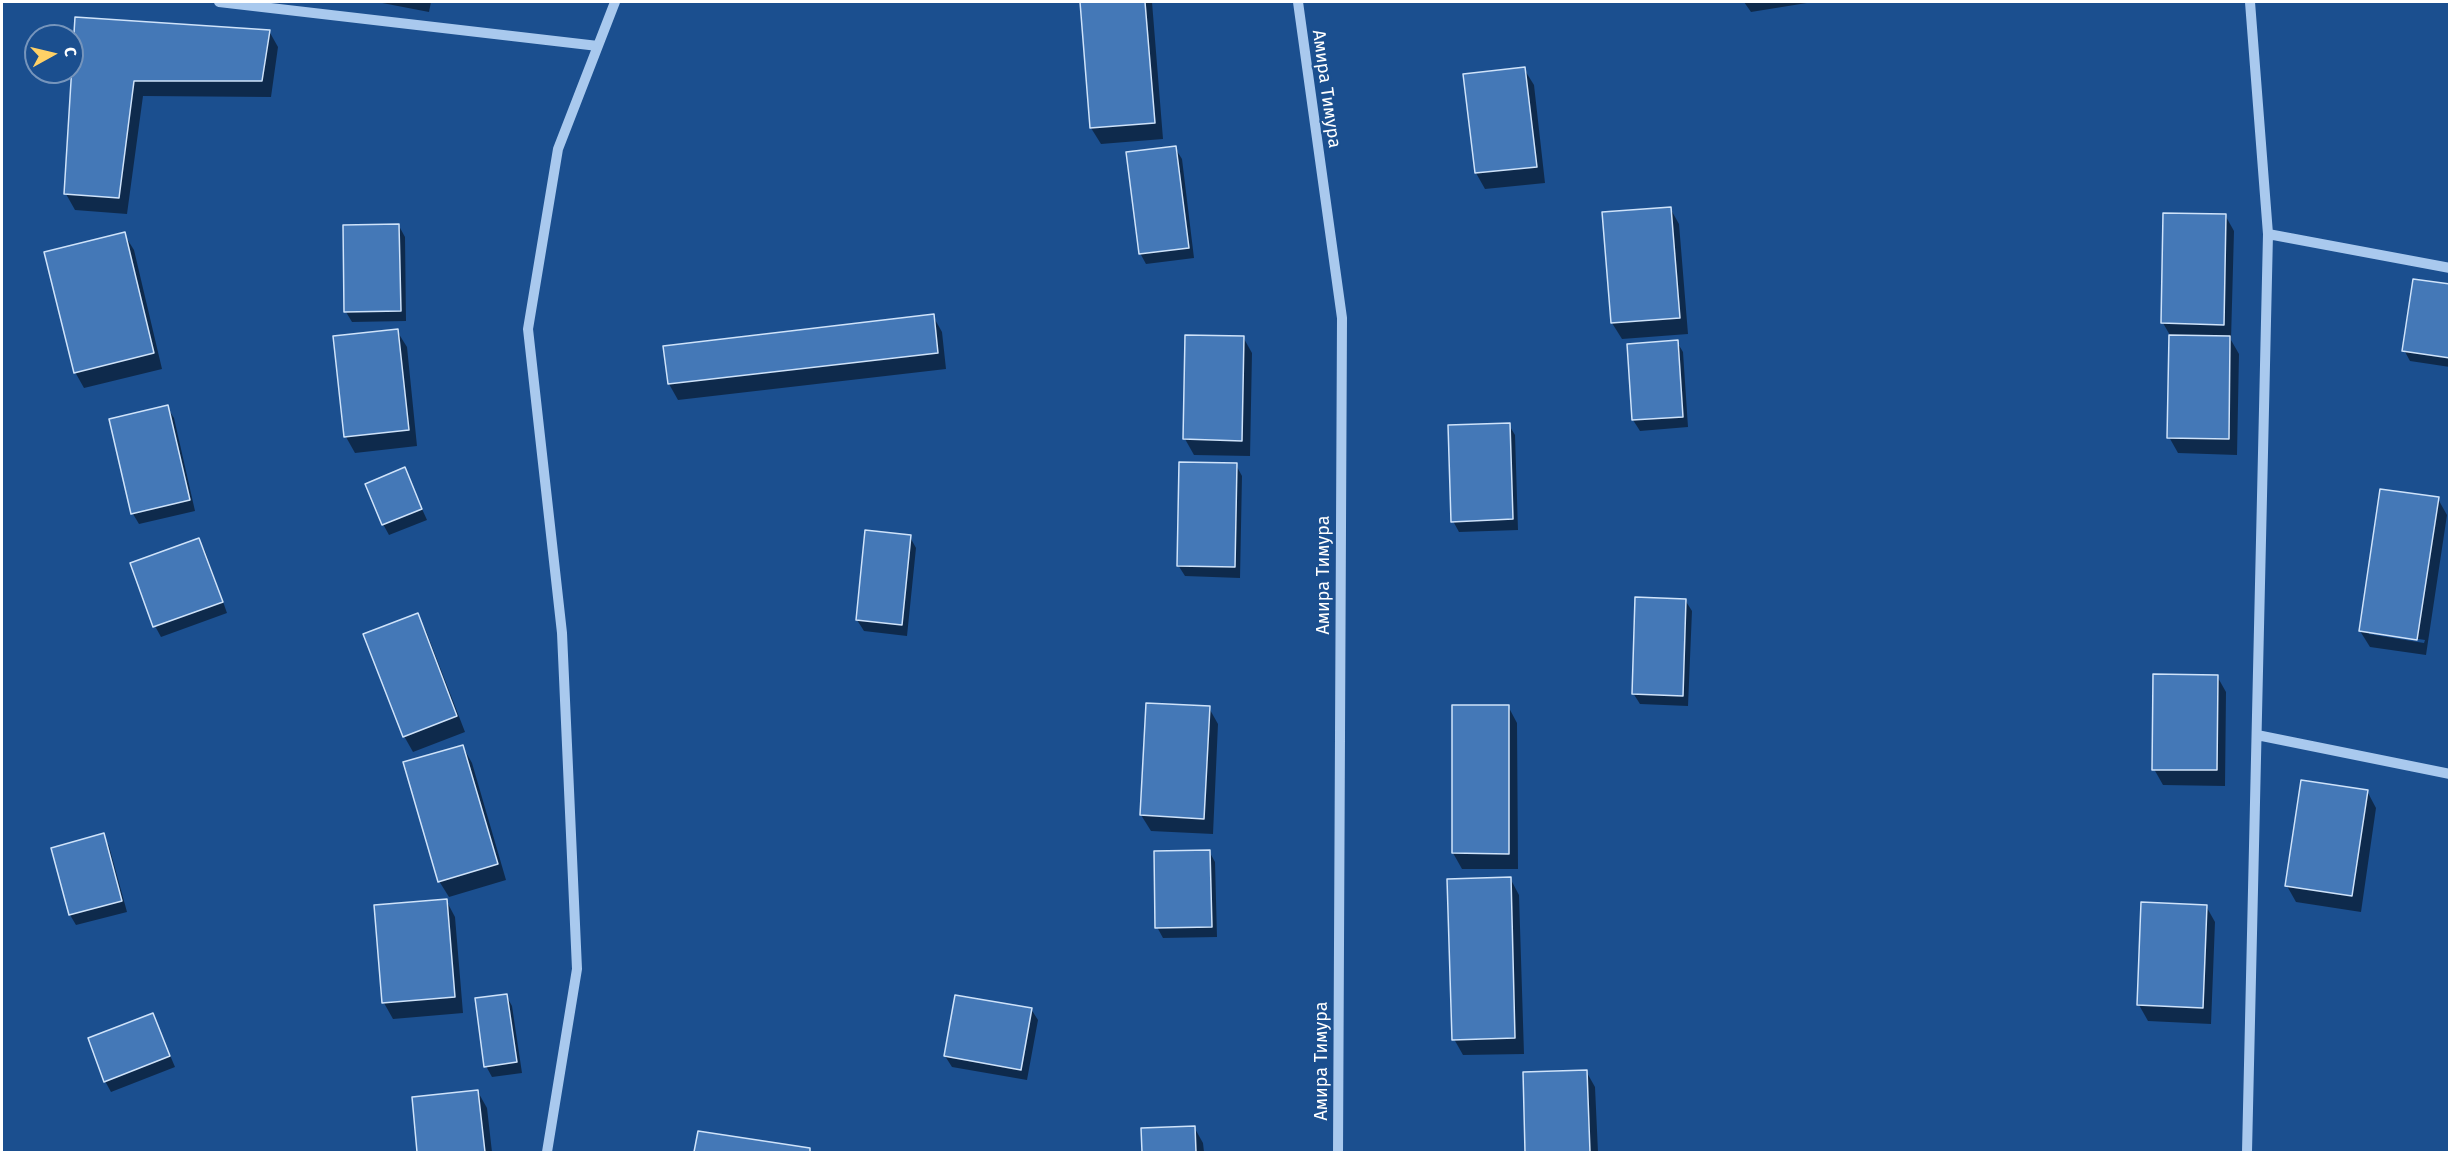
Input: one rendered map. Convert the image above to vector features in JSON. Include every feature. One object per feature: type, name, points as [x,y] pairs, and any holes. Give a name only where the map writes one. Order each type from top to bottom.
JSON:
[{"type":"street","points":[[219,2],[598,46]]},
{"type":"street","points":[[547,1152],[577,969],[562,633],[528,329],[558,149],[615,2]]},
{"type":"street","name":"Амира Тимура","points":[[1298,2],[1342,318],[1338,1152]]},
{"type":"street","points":[[2247,1152],[2268,234],[2250,2]]},
{"type":"street","points":[[2268,234],[2450,267]]},
{"type":"street","points":[[2257,735],[2450,774]]},
{"type":"building","points":[[1080,2],[1145,2],[1155,123],[1090,128]]},
{"type":"building","points":[[75,17],[270,30],[262,81],[134,81],[119,198],[64,194],[71,84],[84,84],[84,24],[75,24]]},
{"type":"building","points":[[1525,67],[1537,167],[1475,173],[1463,74]]},
{"type":"building","points":[[1176,146],[1189,248],[1139,254],[1126,152]]},
{"type":"building","points":[[1671,207],[1680,318],[1611,323],[1602,212]]},
{"type":"building","points":[[2163,213],[2226,214],[2224,325],[2161,323]]},
{"type":"building","points":[[399,224],[401,311],[344,312],[343,225]]},
{"type":"building","points":[[125,232],[154,353],[74,373],[44,252]]},
{"type":"building","points":[[2413,279],[2450,284],[2450,358],[2402,351]]},
{"type":"building","points":[[934,314],[938,353],[668,384],[663,346]]},
{"type":"building","points":[[398,329],[409,430],[344,437],[333,336]]},
{"type":"building","points":[[1185,335],[1244,336],[1242,441],[1183,439]]},
{"type":"building","points":[[2169,335],[2230,336],[2229,439],[2167,438]]},
{"type":"building","points":[[1678,340],[1683,417],[1632,420],[1627,344]]},
{"type":"building","points":[[168,405],[190,500],[131,514],[109,419]]},
{"type":"building","points":[[1510,423],[1513,519],[1451,522],[1448,425]]},
{"type":"building","points":[[1179,462],[1237,463],[1235,567],[1177,566]]},
{"type":"building","points":[[405,467],[422,509],[382,525],[365,484]]},
{"type":"building","points":[[2380,489],[2439,497],[2417,640],[2359,631]]},
{"type":"building","points":[[865,530],[911,535],[902,625],[856,620]]},
{"type":"building","points":[[199,538],[223,602],[153,627],[130,563]]},
{"type":"building","points":[[1635,597],[1686,599],[1683,696],[1632,694]]},
{"type":"building","points":[[418,613],[457,716],[403,737],[363,634]]},
{"type":"building","points":[[2153,674],[2218,675],[2217,770],[2152,770]]},
{"type":"building","points":[[1146,703],[1210,706],[1204,819],[1140,815]]},
{"type":"building","points":[[1452,705],[1509,705],[1509,854],[1452,853]]},
{"type":"building","points":[[463,745],[498,864],[438,882],[403,762]]},
{"type":"building","points":[[2301,780],[2368,790],[2352,896],[2285,886]]},
{"type":"building","points":[[104,833],[122,901],[69,915],[51,848]]},
{"type":"building","points":[[1210,850],[1212,927],[1155,928],[1154,851]]},
{"type":"building","points":[[1511,877],[1515,1038],[1452,1040],[1447,879]]},
{"type":"building","points":[[447,899],[455,997],[382,1003],[374,905]]},
{"type":"building","points":[[2141,902],[2207,905],[2203,1008],[2137,1005]]},
{"type":"building","points":[[507,994],[517,1062],[484,1067],[475,998]]},
{"type":"building","points":[[955,995],[1032,1008],[1021,1070],[944,1056]]},
{"type":"building","points":[[153,1013],[170,1056],[104,1082],[88,1038]]},
{"type":"building","points":[[1587,1070],[1590,1152],[1525,1152],[1523,1072]]},
{"type":"building","points":[[478,1090],[485,1152],[417,1152],[412,1097]]},
{"type":"building","points":[[1195,1126],[1196,1152],[1142,1152],[1141,1128]]},
{"type":"building","points":[[698,1131],[810,1148],[810,1152],[694,1152]]}]
